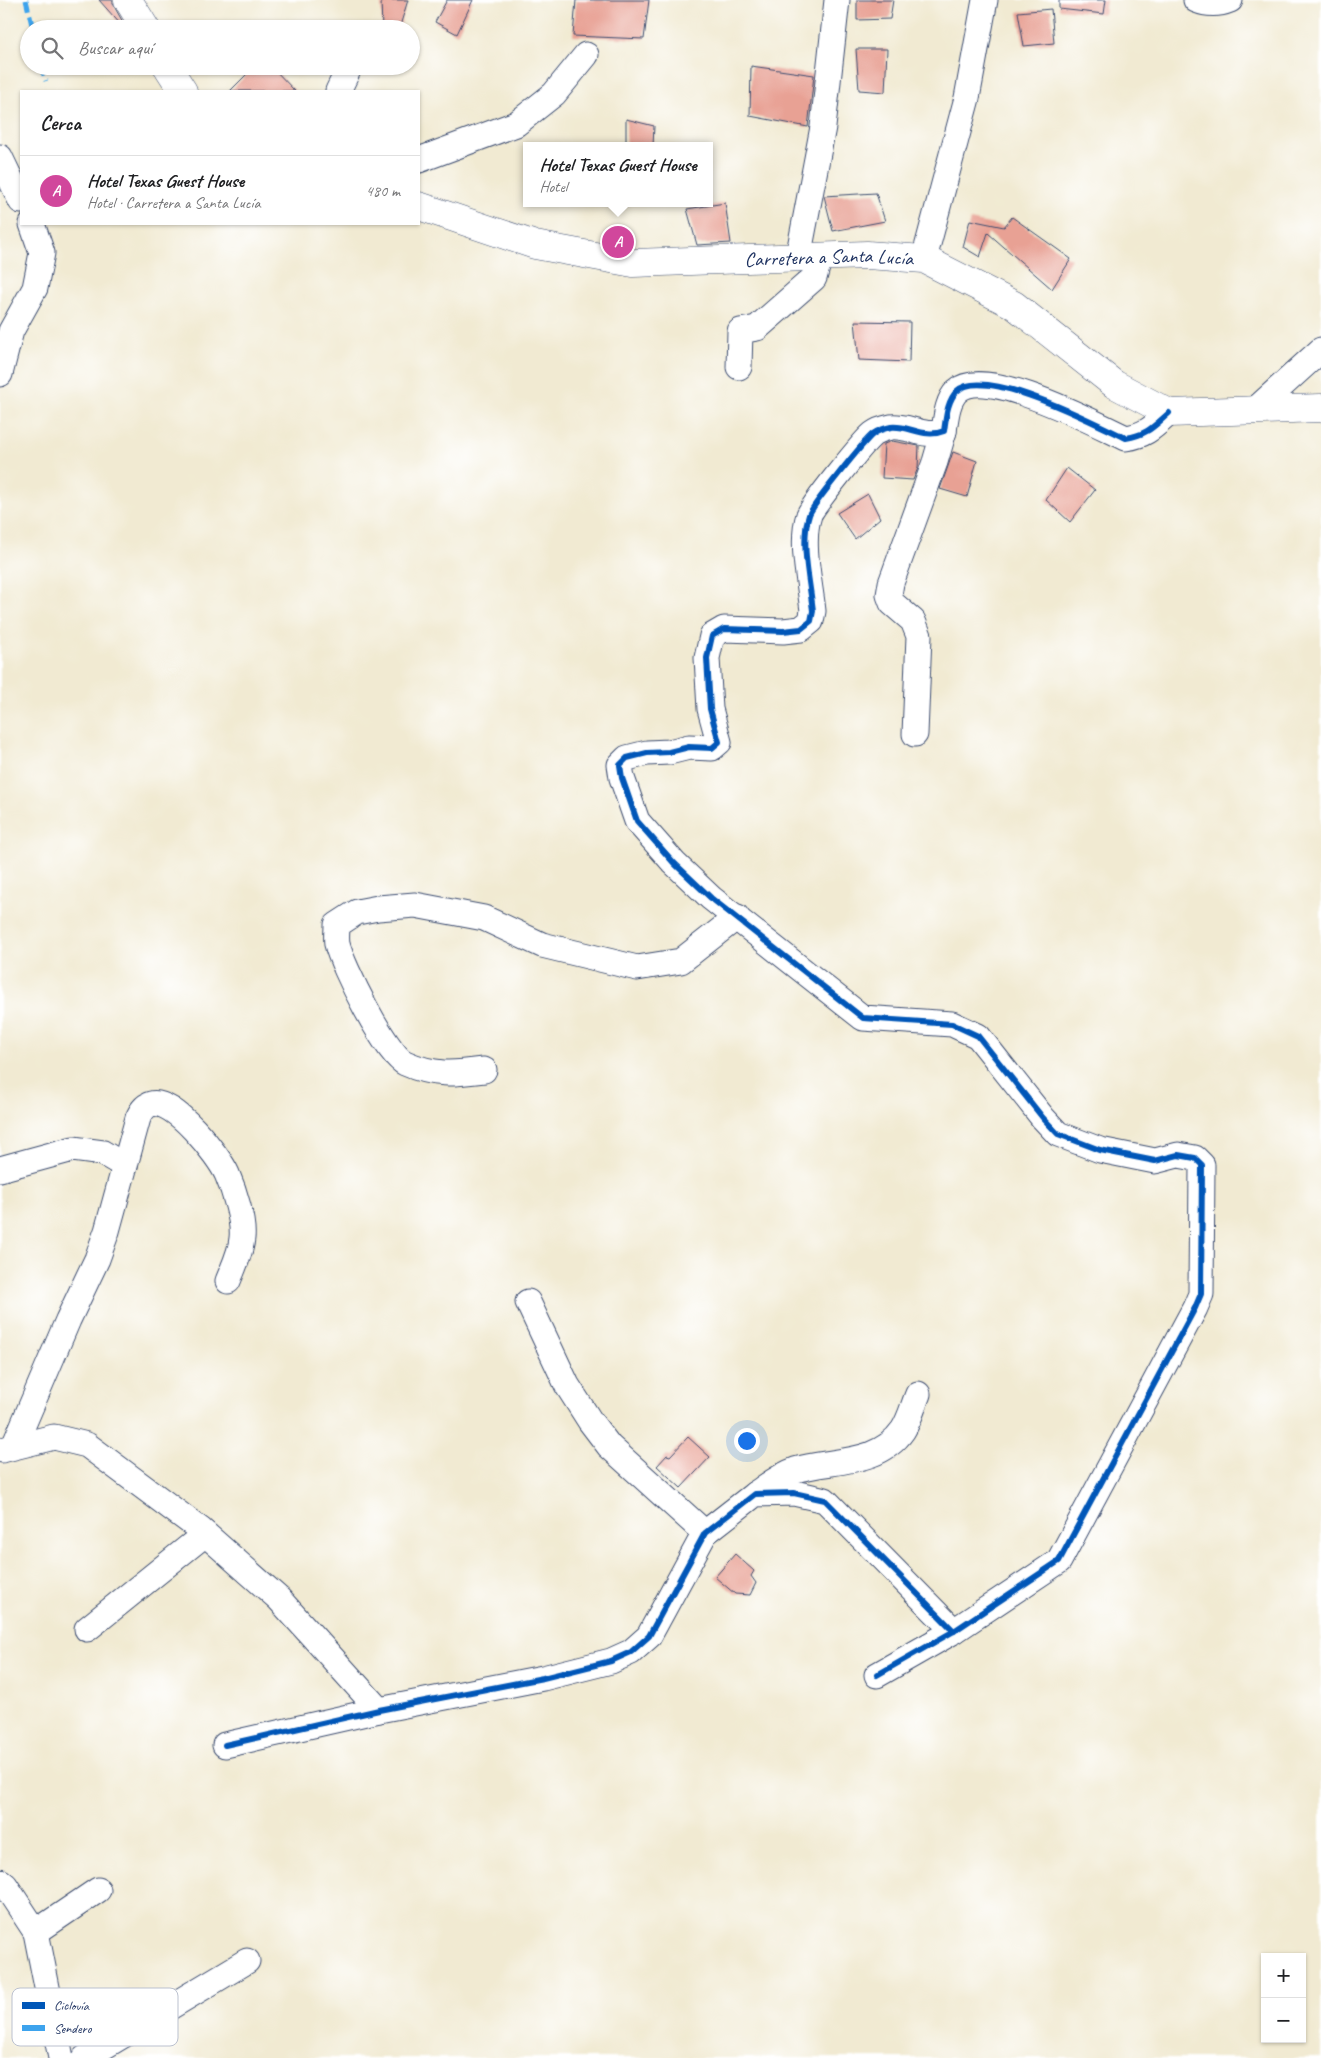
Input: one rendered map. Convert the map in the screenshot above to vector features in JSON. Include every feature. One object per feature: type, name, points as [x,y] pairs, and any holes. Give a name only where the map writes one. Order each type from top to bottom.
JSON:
[{"type":"main road","points":[[128,0],[140,20]]},
{"type":"main road","points":[[173,75],[183,90]]},
{"type":"main road","name":"Carretera a Santa Lucía","points":[[420,206],[535,245],[633,263],[868,255],[924,259],[1014,305],[1114,384],[1169,413],[1321,408]]},
{"type":"street","points":[[739,368],[740,331],[757,328],[814,278],[809,257],[837,0]]},
{"type":"street","points":[[924,259],[967,98],[985,0]]},
{"type":"street","points":[[1196,0],[1206,4],[1222,4],[1230,0]]},
{"type":"street","points":[[420,160],[516,124],[554,94],[586,55]]},
{"type":"street","points":[[338,90],[346,75]]},
{"type":"street","points":[[0,158],[20,199]]},
{"type":"street","points":[[0,374],[11,332],[35,288],[42,253],[32,225]]},
{"type":"street","points":[[1254,410],[1321,350]]},
{"type":"street","points":[[915,734],[919,636],[913,621],[892,603],[889,595],[891,583],[935,462],[951,401],[958,391],[971,385],[989,384],[1035,397],[1126,438],[1139,436],[1149,431],[1169,413]]},
{"type":"street","points":[[877,1675],[954,1631],[1059,1561],[1195,1308],[1200,1294],[1202,1166],[1196,1158],[1178,1155],[1155,1161],[1100,1150],[1058,1134],[1043,1118],[978,1036],[952,1024],[862,1018],[711,898],[674,863],[637,821],[622,778],[620,765],[627,758],[647,753],[670,752],[689,747],[712,748],[718,742],[710,709],[707,658],[712,636],[724,630],[783,631],[801,629],[811,621],[813,610],[805,543],[809,514],[855,453],[874,434],[892,427],[928,434],[937,434],[944,431]]},
{"type":"street","points":[[484,1070],[450,1074],[432,1072],[403,1062],[386,1044],[346,971],[337,942],[337,925],[357,912],[415,905],[484,918],[542,945],[637,968],[681,961],[736,917]]},
{"type":"street","points":[[7,1448],[97,1259],[138,1118],[143,1109],[152,1104],[161,1105],[177,1114],[206,1140],[227,1173],[241,1218],[242,1237],[238,1256],[228,1281]]},
{"type":"street","points":[[0,1169],[73,1149],[103,1153],[125,1166]]},
{"type":"street","points":[[528,1302],[567,1385],[609,1446],[705,1533]]},
{"type":"street","points":[[226,1745],[379,1710],[543,1678],[612,1661],[631,1652],[649,1636],[705,1533],[755,1494],[792,1471],[866,1457],[879,1452],[888,1446],[902,1430],[918,1394]]},
{"type":"street","points":[[7,1448],[54,1437],[86,1445],[206,1534],[279,1599],[379,1710]]},
{"type":"street","points":[[755,1494],[794,1493],[826,1500],[954,1631]]},
{"type":"street","points":[[87,1629],[206,1534]]},
{"type":"street","points":[[0,1881],[5,1885],[36,1932],[47,1988]]},
{"type":"street","points":[[36,1932],[98,1890]]},
{"type":"street","points":[[178,2002],[247,1961]]},
{"type":"street","points":[[85,2058],[105,2046]]},
{"type":"building","points":[[99,0],[112,0],[122,20],[117,20]]},
{"type":"building","points":[[381,0],[408,0],[402,20],[382,20]]},
{"type":"building","points":[[447,0],[473,0],[457,34],[435,22]]},
{"type":"building","points":[[576,0],[649,0],[644,39],[573,36]]},
{"type":"building","points":[[857,0],[893,0],[890,19],[857,20]]},
{"type":"building","points":[[1059,0],[1106,0],[1104,14],[1059,9]]},
{"type":"building","points":[[1051,9],[1054,43],[1024,46],[1018,12]]},
{"type":"building","points":[[856,49],[887,49],[885,92],[859,90]]},
{"type":"building","points":[[751,66],[814,75],[808,127],[750,116]]},
{"type":"building","points":[[246,75],[280,75],[294,90],[231,90]]},
{"type":"building","points":[[626,119],[654,126],[653,142],[626,142]]},
{"type":"building","points":[[876,193],[885,221],[833,231],[824,196]]},
{"type":"building","points":[[725,203],[731,243],[697,245],[687,209],[713,207],[713,205]]},
{"type":"building","points":[[1012,217],[1071,259],[1052,289],[988,233],[980,257],[963,247],[970,220],[1004,227]]},
{"type":"building","points":[[855,321],[910,322],[909,362],[859,360]]},
{"type":"building","points":[[892,441],[919,446],[918,468],[913,480],[882,478],[884,444]]},
{"type":"building","points":[[953,452],[977,461],[967,497],[940,489]]},
{"type":"building","points":[[1067,468],[1095,490],[1070,522],[1046,500]]},
{"type":"building","points":[[868,494],[880,518],[855,539],[837,513]]},
{"type":"building","points":[[688,1437],[710,1457],[681,1488],[657,1466],[667,1455],[670,1456]]},
{"type":"building","points":[[735,1554],[754,1571],[751,1576],[756,1583],[750,1595],[735,1594],[715,1577]]},
{"type":"marked path","points":[[26,0],[31,20]]},
{"type":"marked path","points":[[44,75],[46,81]]},
{"type":"cycle path","points":[[877,1675],[954,1631],[1059,1561],[1201,1294],[1202,1165],[1195,1158],[1178,1155],[1155,1161],[1100,1150],[1058,1134],[1043,1118],[978,1036],[952,1024],[863,1018],[711,898],[674,863],[637,821],[622,778],[620,765],[627,758],[647,753],[669,752],[689,747],[712,748],[719,742],[710,709],[707,658],[712,636],[724,629],[783,631],[801,629],[811,621],[813,611],[805,537],[809,515],[839,474],[875,433],[891,427],[923,433],[944,431],[951,400],[957,391],[971,385],[991,385],[1041,399],[1126,438],[1145,432],[1169,413]]},
{"type":"cycle path","points":[[225,1745],[379,1710],[543,1678],[611,1661],[631,1652],[649,1636],[705,1533],[755,1494],[794,1493],[825,1500],[954,1631]]},
{"type":"place","name":"Hotel Texas Guest House","points":[[618,242]]}]
